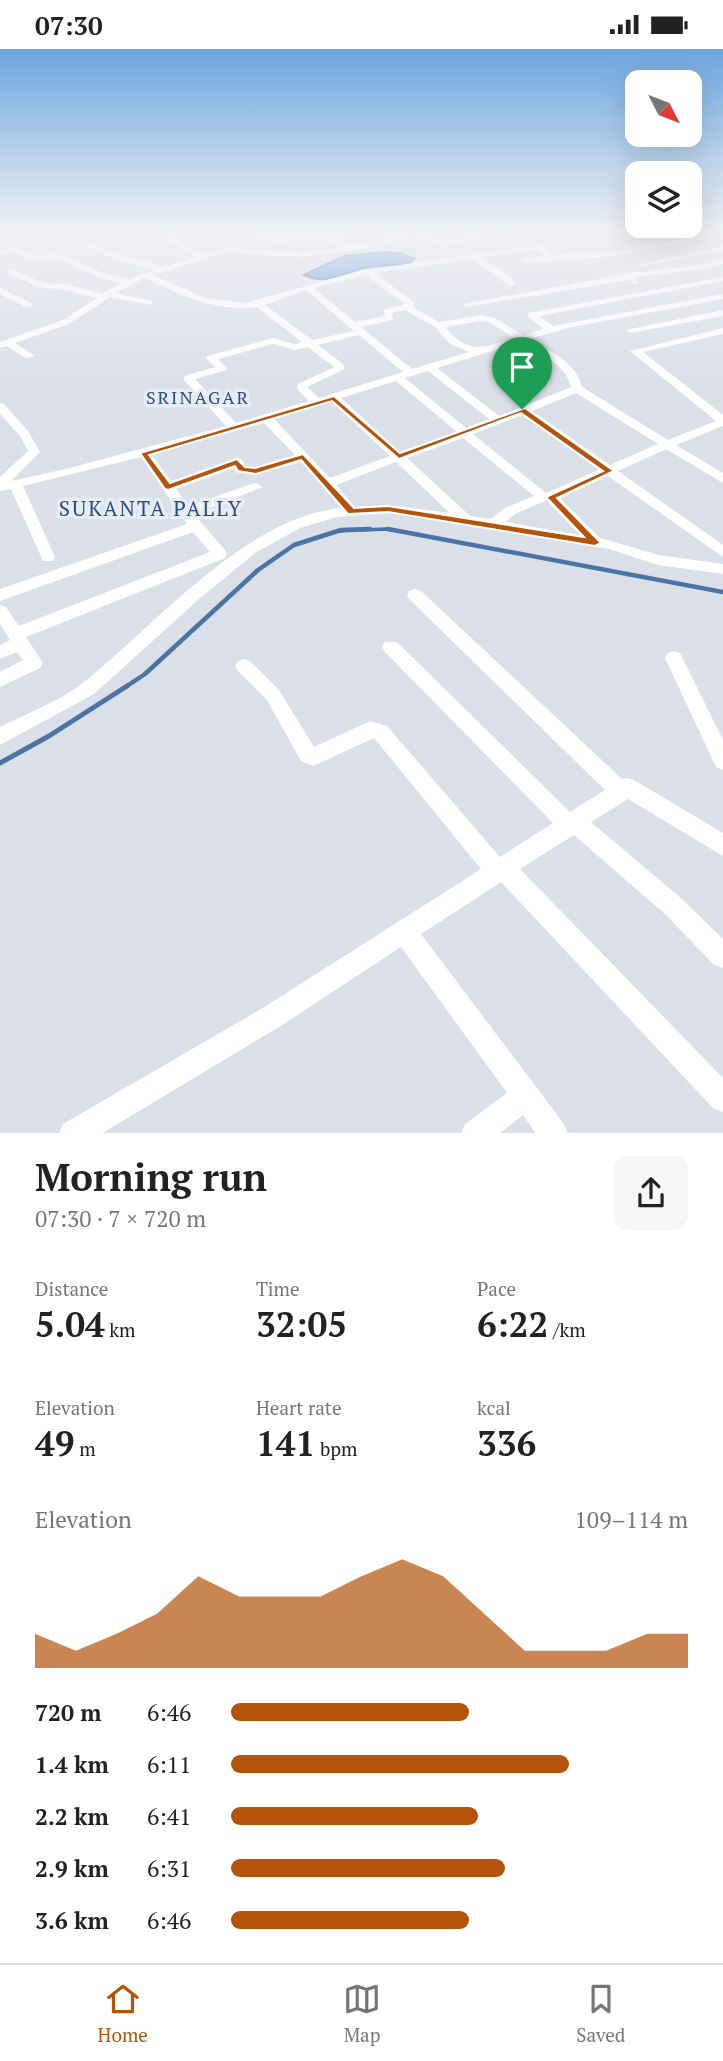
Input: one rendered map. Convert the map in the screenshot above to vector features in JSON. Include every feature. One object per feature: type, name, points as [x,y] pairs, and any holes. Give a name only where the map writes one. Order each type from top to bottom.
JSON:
[{"type":"street","points":[[31,281],[41,285],[149,303]]},
{"type":"street","points":[[123,281],[129,282]]},
{"type":"street","points":[[3,344],[66,322],[133,281]]},
{"type":"street","points":[[159,281],[218,304],[240,307],[259,304],[336,281]]},
{"type":"street","points":[[234,428],[188,377],[222,368],[211,358],[273,341],[295,347],[309,344],[390,318],[387,312],[412,305],[379,281]]},
{"type":"street","points":[[611,281],[467,304],[570,369],[577,389],[667,442],[723,479]]},
{"type":"street","points":[[632,281],[639,293],[635,311]]},
{"type":"street","points":[[552,330],[531,315],[715,281]]},
{"type":"street","points":[[698,284],[722,297]]},
{"type":"street","points":[[308,287],[357,328],[466,433],[547,497],[595,543]]},
{"type":"street","points":[[0,291],[29,305]]},
{"type":"street","points":[[0,486],[16,486],[234,428],[552,330],[635,311],[722,297]]},
{"type":"street","points":[[259,304],[340,369],[302,386],[318,403]]},
{"type":"street","points":[[408,308],[438,325],[453,342],[479,353]]},
{"type":"street","points":[[651,347],[630,330],[723,313]]},
{"type":"street","points":[[438,325],[486,318]]},
{"type":"street","points":[[723,331],[635,351],[723,422]]},
{"type":"street","points":[[3,344],[30,356]]},
{"type":"street","points":[[430,368],[497,420]]},
{"type":"street","points":[[328,483],[577,389]]},
{"type":"street","points":[[334,398],[466,520]]},
{"type":"street","points":[[0,406],[17,429],[29,438],[34,452],[0,486]]},
{"type":"street","points":[[522,409],[723,552]]},
{"type":"street","points":[[266,418],[328,483],[351,512]]},
{"type":"street","points":[[494,525],[510,511],[610,471],[667,442],[723,422]]},
{"type":"street","points":[[0,652],[18,638],[220,554],[196,526],[144,453]]},
{"type":"street","points":[[168,487],[237,462],[241,469],[256,471],[303,457]]},
{"type":"street","points":[[16,486],[48,557]]},
{"type":"street","points":[[186,512],[256,487]]},
{"type":"street","points":[[0,737],[88,688],[250,550],[295,525],[336,513],[388,509],[466,520],[595,543],[657,560],[723,569]]},
{"type":"street","points":[[0,595],[196,526]]},
{"type":"street","points":[[415,595],[621,792]]},
{"type":"street","points":[[0,611],[34,663],[0,680]]},
{"type":"street","points":[[391,647],[573,825],[682,914],[723,956]]},
{"type":"street","points":[[674,658],[723,761]]},
{"type":"street","points":[[244,666],[273,695],[308,755],[313,757],[370,729],[380,732],[501,870],[723,1098]]},
{"type":"street","points":[[72,1133],[270,1018],[573,825],[627,787],[723,845]]},
{"type":"street","points":[[405,932],[554,1133]]},
{"type":"street","points":[[475,1133],[526,1096]]},
{"type":"waterway","points":[[127,686],[145,674],[258,570],[294,545],[341,530],[370,529]]},
{"type":"waterway","points":[[388,529],[397,531]]},
{"type":"waterway","points":[[338,531],[397,531]]},
{"type":"waterway","points":[[397,531],[723,592]]},
{"type":"waterway","points":[[0,763],[49,736],[127,686]]},
{"type":"district","name":"SRINAGAR","points":[[198,398]]},
{"type":"district","name":"SUKANTA PALLY","points":[[151,509]]},
{"type":"route","points":[[334,398],[399,457],[522,409],[610,471],[551,497],[595,543],[457,518],[388,509],[351,512],[303,457],[256,471],[241,469],[237,462],[168,487],[144,453],[334,398]]}]
